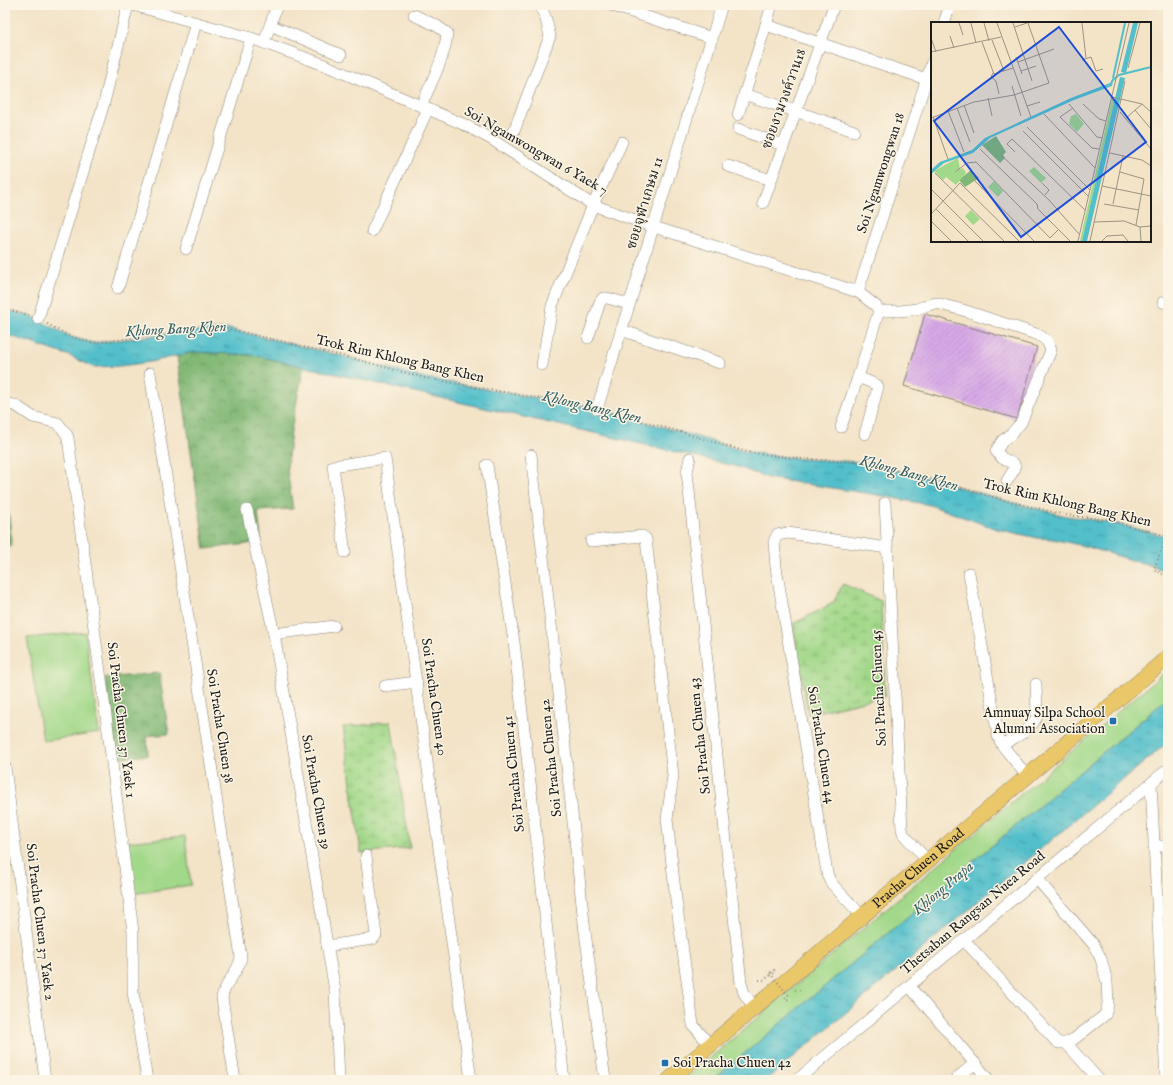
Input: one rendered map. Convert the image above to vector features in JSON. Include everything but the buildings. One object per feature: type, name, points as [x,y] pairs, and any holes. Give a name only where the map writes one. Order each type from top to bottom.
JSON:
[{"type":"main road","name":"Pracha Chuen Road","points":[[669,1080],[1168,658]]},
{"type":"street","points":[[38,319],[104,103],[128,5]]},
{"type":"street","name":"Soi Ngamwongwan 6 Yaek 7","points":[[133,5],[251,38],[322,64],[424,107],[492,139],[593,205],[654,227],[858,292]]},
{"type":"street","points":[[264,43],[277,5]]},
{"type":"street","points":[[514,131],[550,36],[540,5]]},
{"type":"street","points":[[610,5],[644,10],[712,38]]},
{"type":"street","name":"ซอยจุฬาเกษม 11","points":[[597,409],[722,5]]},
{"type":"street","points":[[738,115],[772,5]]},
{"type":"street","name":"ซอยงามวงค์วาน18","points":[[762,202],[834,5]]},
{"type":"street","points":[[944,22],[950,5]]},
{"type":"street","points":[[372,231],[424,107],[446,43],[447,33],[437,26],[414,15]]},
{"type":"street","points":[[118,288],[196,23]]},
{"type":"street","points":[[270,25],[341,55]]},
{"type":"street","points":[[766,25],[929,81]]},
{"type":"street","points":[[186,249],[251,38]]},
{"type":"street","name":"Soi Ngamwongwan 18","points":[[858,292],[929,81],[931,68]]},
{"type":"street","points":[[744,94],[854,131]]},
{"type":"street","points":[[738,129],[783,145]]},
{"type":"street","points":[[542,364],[552,306],[593,205],[622,142]]},
{"type":"street","points":[[728,166],[771,180]]},
{"type":"street","points":[[841,427],[879,311],[876,306],[858,292]]},
{"type":"street","points":[[588,338],[602,298],[629,304]]},
{"type":"street","points":[[879,311],[917,310],[925,306],[936,304],[963,310],[1039,335],[1047,340],[1051,350],[1021,423],[1009,436],[1003,440],[996,452],[1002,458],[1014,464],[1014,468],[1007,481]]},
{"type":"street","points":[[621,330],[720,362]]},
{"type":"street","name":"Soi Pracha Chuen 38","points":[[150,373],[241,957],[240,963],[225,988],[222,998],[235,1080]]},
{"type":"street","points":[[858,377],[877,385],[878,387],[865,434]]},
{"type":"street","name":"Soi Pracha Chuen 37 Yaek 1","points":[[5,404],[15,405],[33,417],[58,424],[67,434],[68,438],[105,708],[132,924],[133,992],[147,1080]]},
{"type":"street","name":"Soi Pracha Chuen 42","points":[[531,456],[585,932],[605,1080]]},
{"type":"street","name":"Soi Pracha Chuen 40","points":[[345,552],[332,466],[385,458],[471,1080]]},
{"type":"street","name":"Soi Pracha Chuen 43","points":[[690,458],[687,472],[741,983],[744,993],[754,1007]]},
{"type":"street","name":"Soi Pracha Chuen 41","points":[[487,465],[514,642],[564,1080]]},
{"type":"street","name":"Soi Pracha Chuen 45","points":[[885,504],[902,829],[904,835],[928,861]]},
{"type":"street","name":"Soi Pracha Chuen 39","points":[[247,510],[274,634],[335,991],[339,1080]]},
{"type":"street","name":"Soi Pracha Chuen 44","points":[[862,916],[832,884],[827,873],[776,567],[774,542],[777,535],[788,533],[887,548]]},
{"type":"street","points":[[591,541],[642,536],[646,539],[672,773],[667,819],[676,900],[693,1025],[710,1045]]},
{"type":"street","points":[[969,573],[998,736],[1002,745],[1027,776]]},
{"type":"street","points":[[274,634],[334,626]]},
{"type":"street","points":[[385,686],[417,682]]},
{"type":"street","points":[[1002,745],[1029,728],[1035,720],[1037,716],[1036,684]]},
{"type":"street","name":"Soi Pracha Chuen 37 Yaek 2","points":[[5,767],[45,1080]]},
{"type":"street","name":"Thetsaban Rangsan Nuea Road","points":[[797,1080],[1168,769]]},
{"type":"street","points":[[1151,784],[1166,1080]]},
{"type":"street","points":[[1154,846],[1168,846]]},
{"type":"street","points":[[327,946],[367,941],[373,939],[376,935],[366,856]]},
{"type":"street","points":[[964,940],[1059,1043],[1066,1043],[1074,1039],[1104,1015],[1108,1004],[1107,982],[1102,959],[1094,945],[1037,880]]},
{"type":"street","points":[[909,986],[989,1080]]},
{"type":"street","points":[[1066,1043],[1099,1080]]},
{"type":"street","points":[[955,1080],[975,1063]]},
{"type":"path","name":"Trok Rim Khlong Bang Khen","points":[[5,309],[33,316],[71,337],[93,344],[191,331],[229,329],[339,355],[425,378],[597,409],[747,452],[802,459],[860,462],[924,477],[1007,502],[1066,515],[1108,520],[1167,536],[1154,569],[1168,578]]},
{"type":"path","points":[[759,980],[764,980],[775,972],[774,970],[770,973],[790,997]]},
{"type":"green space","points":[[194,352],[253,355],[304,365],[291,430],[287,469],[293,509],[258,511],[261,541],[205,549],[177,356]]},
{"type":"green space","points":[[5,493],[10,523],[11,546],[5,546]]},
{"type":"green space","points":[[843,584],[881,601],[885,696],[808,714],[793,624],[833,603]]},
{"type":"green space","points":[[85,632],[99,733],[43,741],[27,638]]},
{"type":"green space","points":[[1165,672],[1168,672],[1168,698],[713,1080],[684,1080]]},
{"type":"green space","points":[[159,673],[169,734],[147,736],[148,755],[116,759],[105,678]]},
{"type":"green space","points":[[391,722],[410,848],[361,853],[343,727]]},
{"type":"green space","points":[[185,836],[191,885],[132,894],[126,842]]},
{"type":"water","points":[[5,309],[33,317],[71,337],[93,343],[191,331],[229,329],[355,359],[425,378],[597,409],[747,452],[802,459],[860,462],[924,477],[1066,516],[1108,522],[1166,536],[1168,539],[1168,572],[1153,566],[1084,546],[997,529],[930,505],[878,495],[768,478],[738,467],[681,453],[253,355],[194,352],[150,362],[120,366],[93,367],[70,356],[5,334]]},
{"type":"water","name":"Khlong Prapa","points":[[1168,698],[1168,742],[766,1080],[713,1080]]},
{"type":"place","name":"Amnuay Silpa School Alumni Association","points":[[1113,721]]},
{"type":"place","name":"Soi Pracha Chuen 42","points":[[665,1063]]},
{"type":"water label","name":"Khlong Bang Khen","points":[[176,329]]},
{"type":"water label","name":"Khlong Bang Khen","points":[[592,407]]},
{"type":"water label","name":"Khlong Bang Khen","points":[[909,473]]}]
